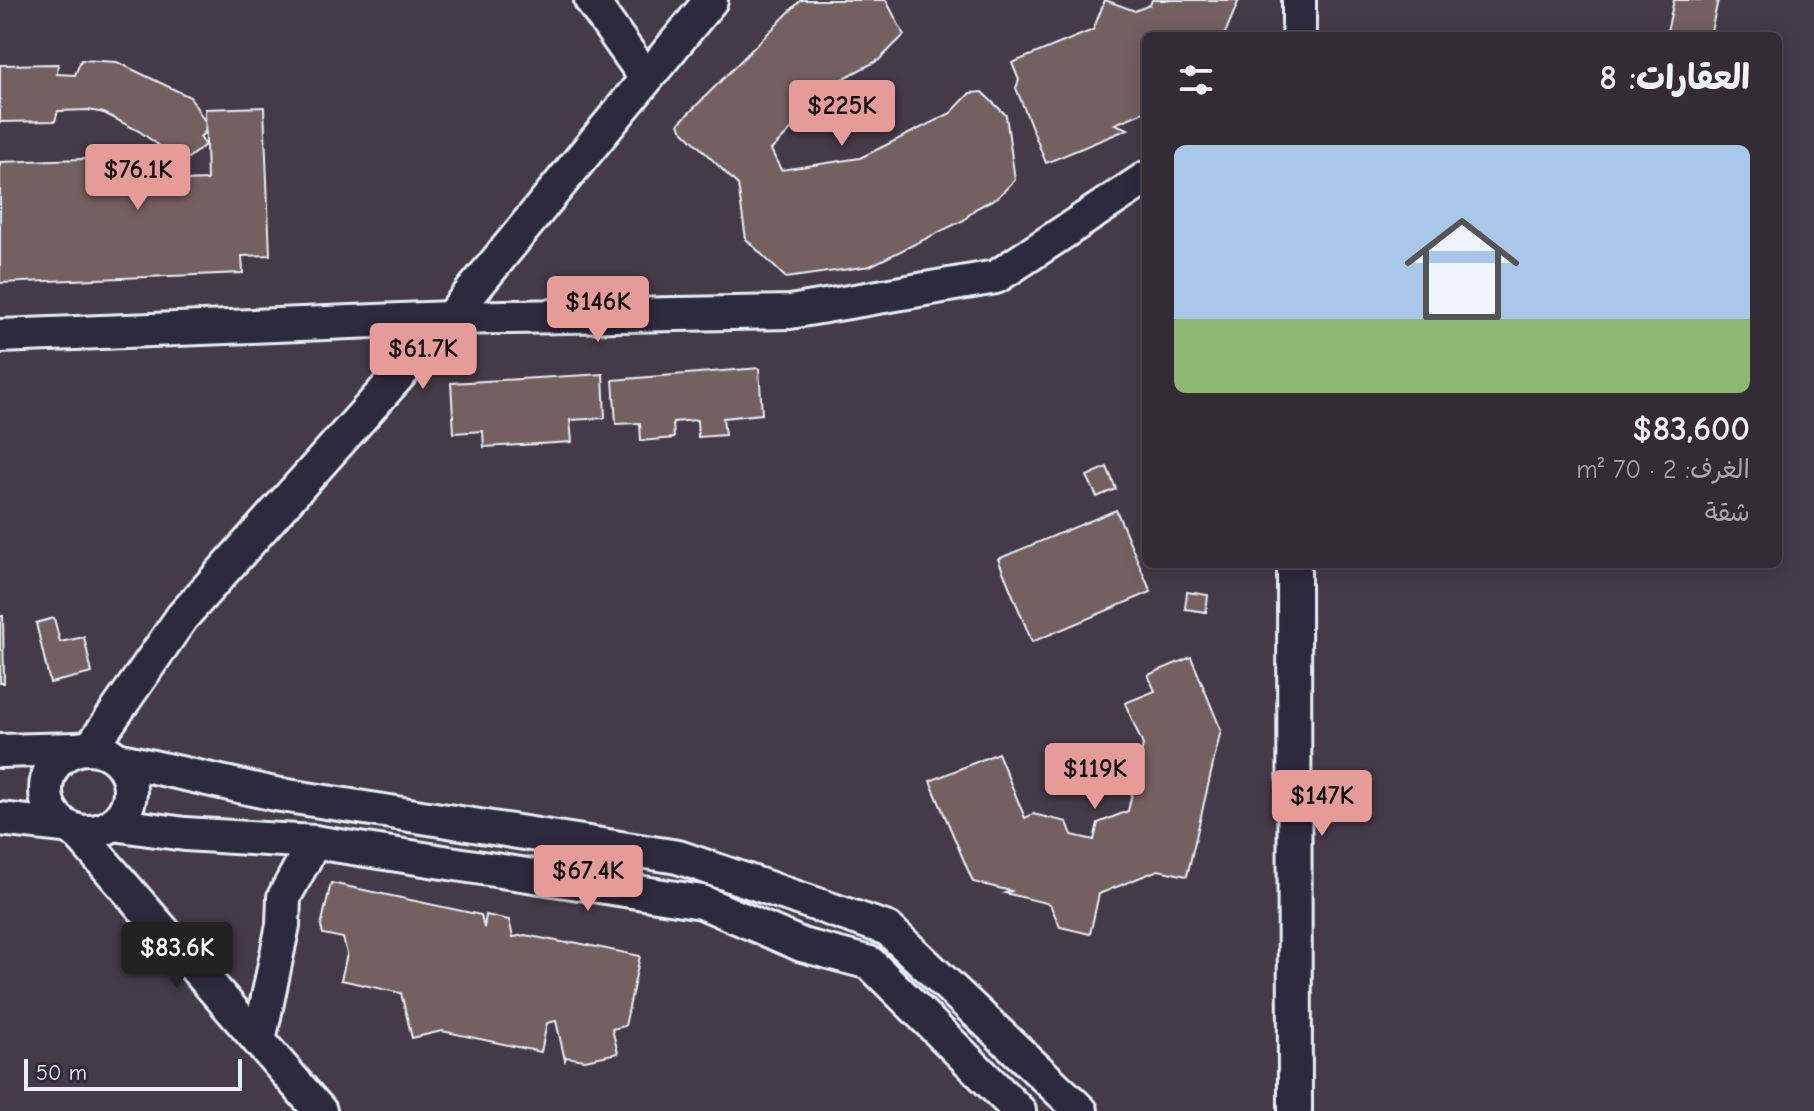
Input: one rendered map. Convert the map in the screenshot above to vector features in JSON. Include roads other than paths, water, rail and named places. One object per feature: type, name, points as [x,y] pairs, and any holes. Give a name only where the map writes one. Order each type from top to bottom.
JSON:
[{"type":"street","points":[[591,0],[646,78]]},
{"type":"street","points":[[95,752],[182,617],[450,318],[711,0]]},
{"type":"street","points":[[1299,0],[1299,32]]},
{"type":"street","points":[[0,336],[450,318],[790,312],[996,277],[1142,181]]},
{"type":"street","points":[[1294,568],[1295,1111]]},
{"type":"street","points":[[0,751],[95,752],[275,794],[678,857],[888,929],[1081,1111]]},
{"type":"street","points":[[0,819],[71,829],[91,833],[105,830],[126,811],[130,783],[125,770],[95,752],[64,755],[54,764],[47,777],[47,804],[54,816],[71,829],[320,1111]]},
{"type":"street","points":[[113,824],[185,834],[314,842],[702,902],[802,945],[870,963],[1019,1111]]},
{"type":"street","points":[[259,1041],[283,925],[284,897],[314,842]]}]
